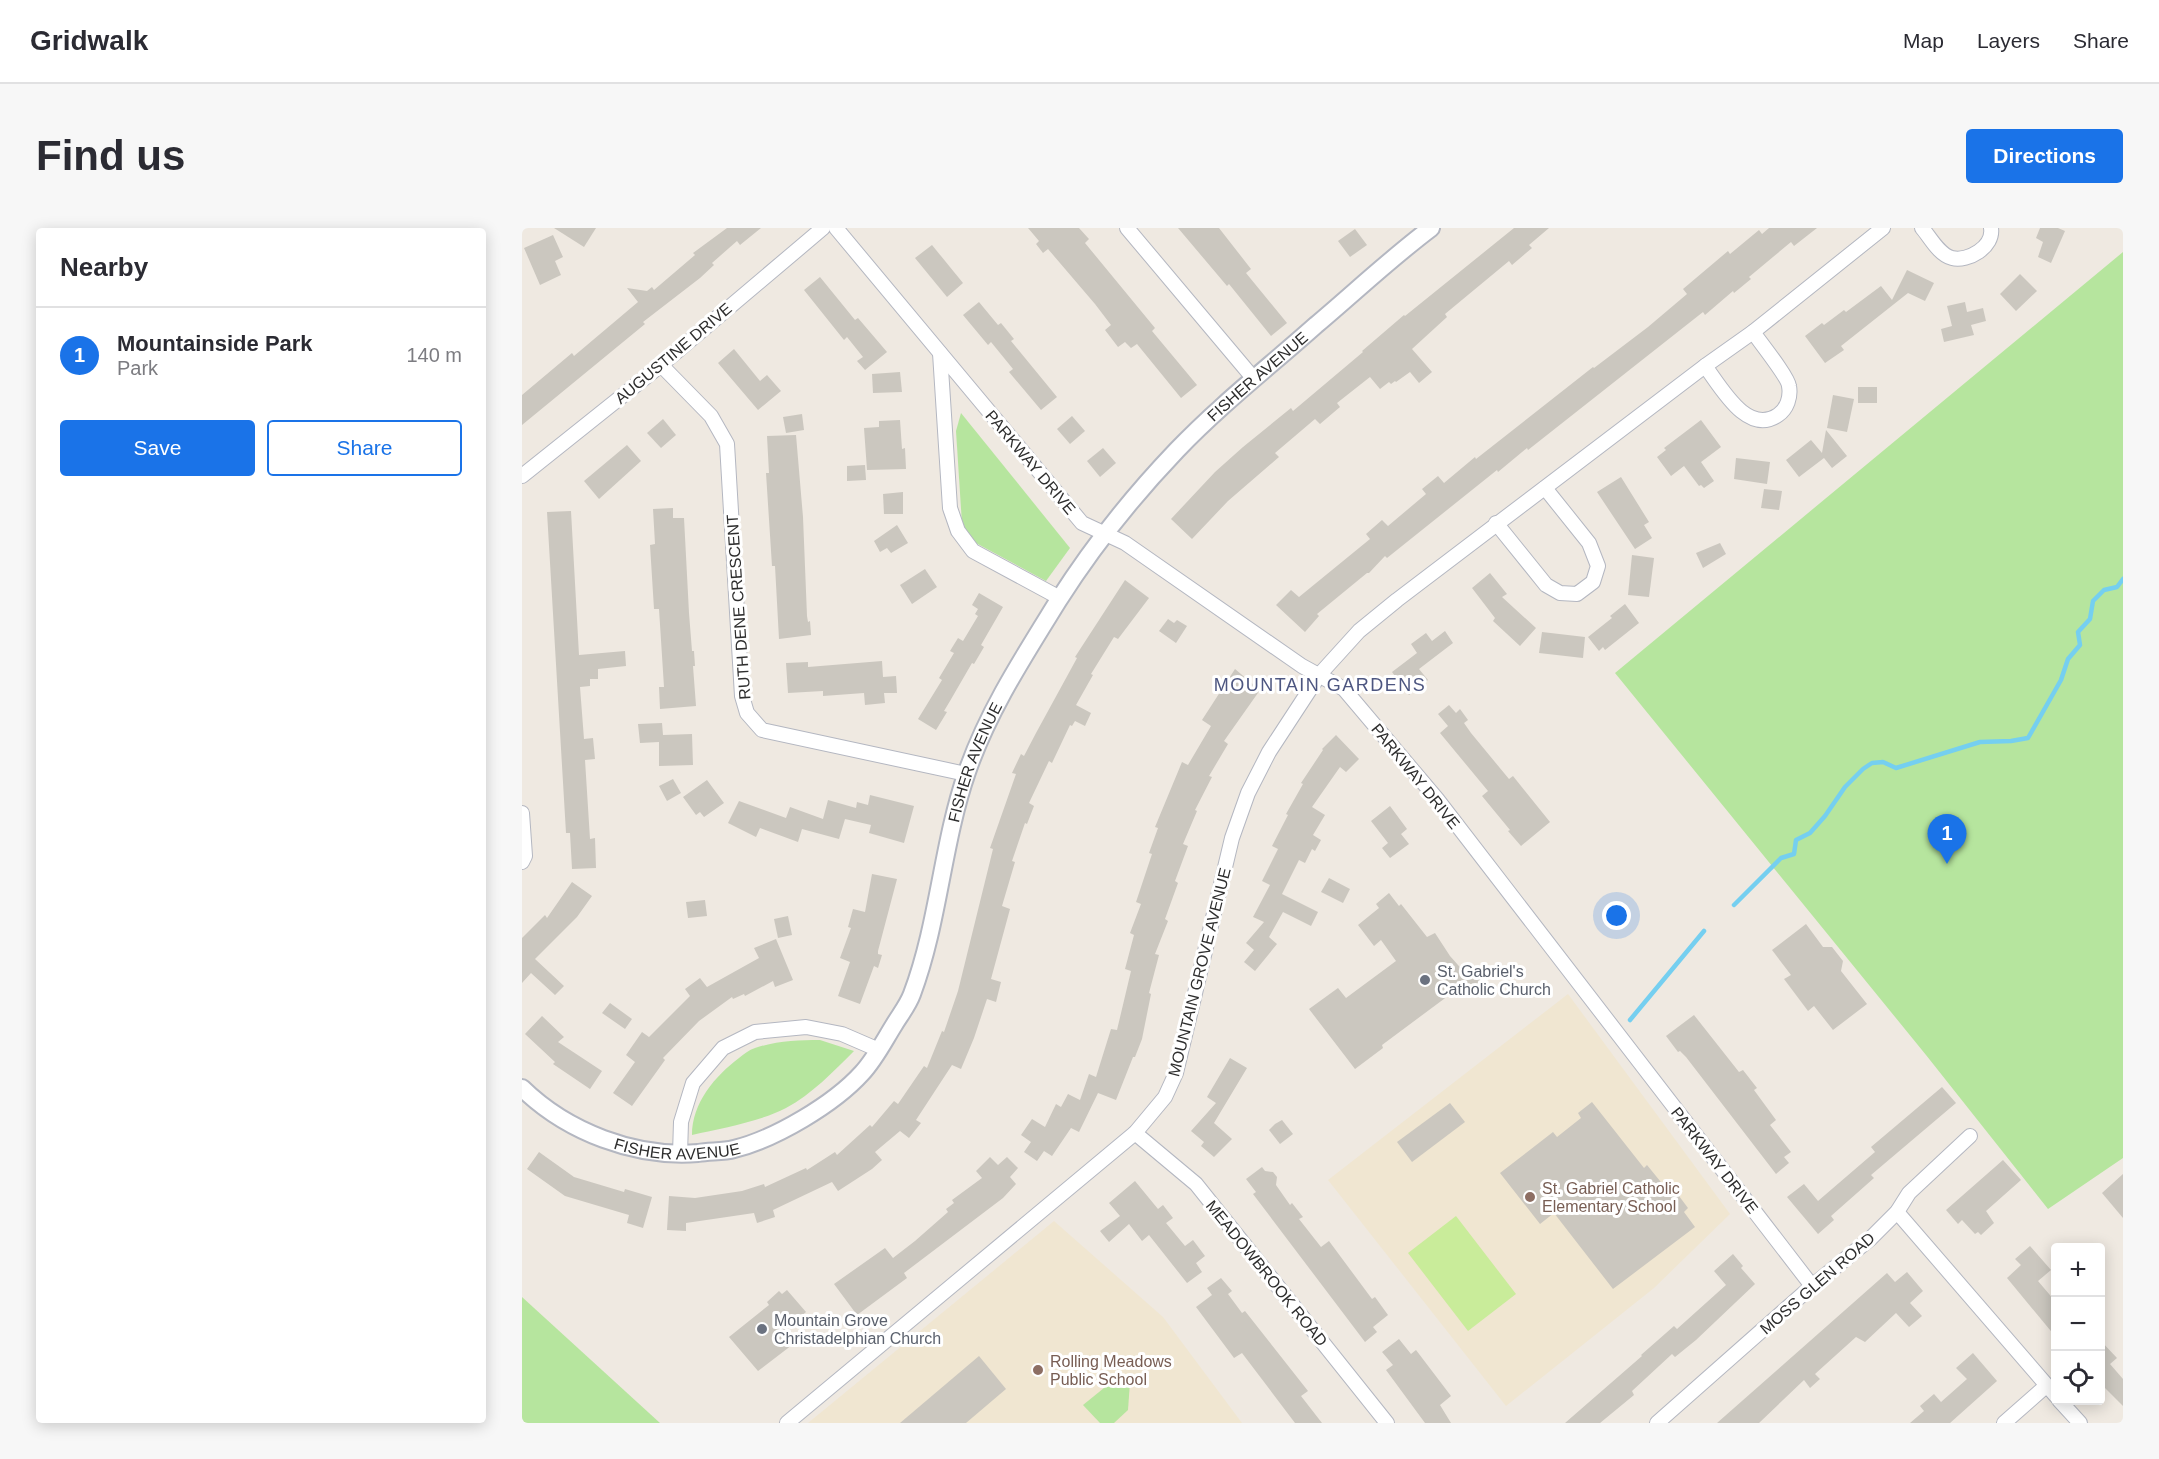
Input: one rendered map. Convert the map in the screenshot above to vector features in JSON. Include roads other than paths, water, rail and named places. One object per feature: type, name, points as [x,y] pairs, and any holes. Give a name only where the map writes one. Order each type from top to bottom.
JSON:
[{"type":"street","name":"AUGUSTINE DRIVE","points":[[522,476],[661,365],[823,228]]},
{"type":"street","name":"PARKWAY DRIVE","points":[[836,228],[1082,523],[1125,543],[1302,666],[1344,689],[1437,799],[1812,1287]]},
{"type":"street","points":[[1127,228],[1254,379]]},
{"type":"street","name":"MOUNTAIN GROVE AVENUE","points":[[787,1423],[1136,1133],[1165,1097],[1176,1072],[1232,838],[1248,793],[1269,752],[1320,674],[1359,632],[1496,524],[1753,332],[1883,228]]},
{"type":"street","points":[[1922,228],[1940,250],[1951,258],[1969,257],[1984,248],[1992,233],[1991,228]]},
{"type":"street","name":"FISHER AVENUE","points":[[522,1088],[556,1118],[596,1138],[680,1154],[733,1149],[776,1133],[830,1101],[861,1074],[879,1050],[911,997],[942,882],[954,813],[966,774],[995,706],[1060,598],[1105,534],[1178,449],[1424,230]]},
{"type":"street","points":[[1705,366],[1733,403],[1746,416],[1764,421],[1779,415],[1789,402],[1790,384],[1753,332]]},
{"type":"street","points":[[940,353],[950,508],[958,531],[973,551],[1060,598]]},
{"type":"street","name":"RUTH DENE CRESCENT","points":[[661,365],[711,416],[727,444],[742,696],[747,713],[762,730],[966,774]]},
{"type":"street","points":[[1496,524],[1546,585],[1560,593],[1577,594],[1593,582],[1598,566],[1589,543],[1545,488]]},
{"type":"street","points":[[522,813],[525,856],[522,862]]},
{"type":"street","points":[[680,1154],[681,1122],[693,1083],[723,1048],[755,1032],[806,1027],[842,1034],[879,1050]]},
{"type":"street","name":"MEADOWBROOK ROAD","points":[[1136,1133],[1196,1184],[1387,1423]]},
{"type":"street","name":"MOSS GLEN ROAD","points":[[1657,1423],[1870,1239],[1897,1212],[1909,1193],[1970,1136]]},
{"type":"street","points":[[1897,1212],[2051,1391],[2004,1423]]},
{"type":"street","points":[[2064,1405],[2080,1423]]},
{"type":"waterway","points":[[1734,905],[1781,858],[1794,854],[1796,840],[1810,833],[1845,787],[1872,763],[1883,762],[1896,768],[1980,742],[2028,738],[2061,680],[2068,659],[2080,645],[2078,632],[2090,619],[2093,601],[2104,590],[2117,587],[2123,579]]},
{"type":"waterway","points":[[1630,1020],[1704,931]]},
{"type":"place","name":"Mountainside Park","points":[[1947,864]]},
{"type":"place","name":"St. Gabriel's Catholic Church","points":[[1425,980]]},
{"type":"place","name":"St. Gabriel Catholic Elementary School","points":[[1530,1197]]},
{"type":"place","name":"Mountain Grove Christadelphian Church","points":[[762,1329]]},
{"type":"place","name":"Rolling Meadows Public School","points":[[1038,1370]]},
{"type":"district","name":"MOUNTAIN GARDENS","points":[[1320,685]]}]
